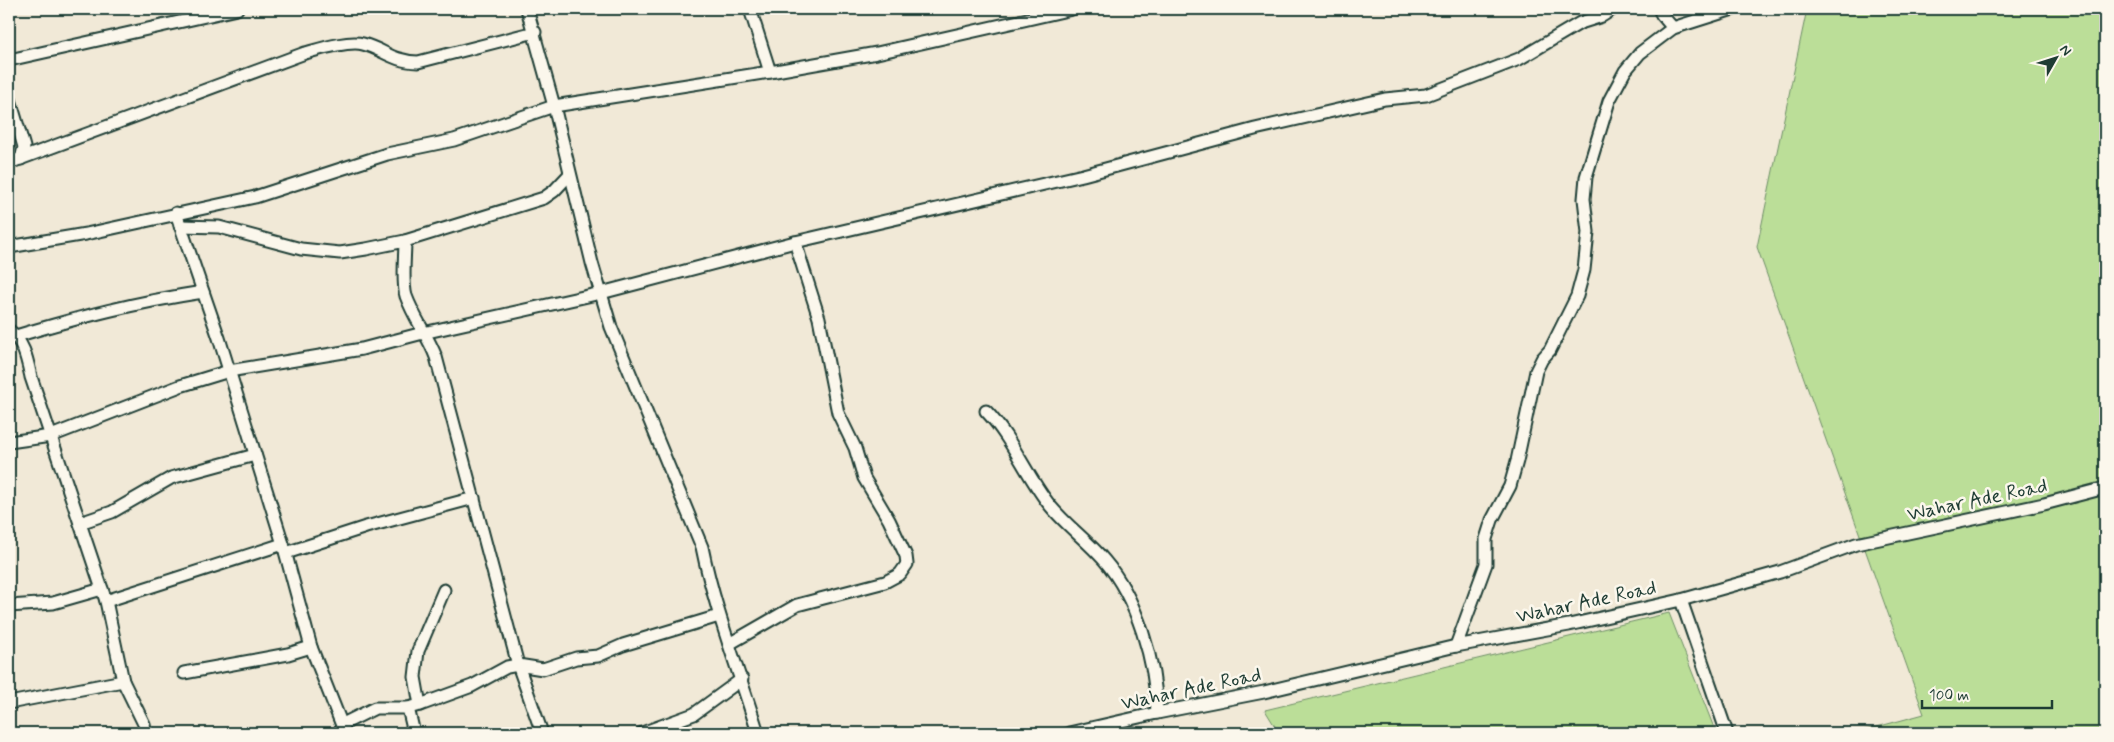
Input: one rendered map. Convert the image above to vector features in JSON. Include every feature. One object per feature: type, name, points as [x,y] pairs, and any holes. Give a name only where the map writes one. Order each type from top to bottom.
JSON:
[{"type":"street","points":[[9,60],[237,9]]},
{"type":"street","points":[[528,9],[554,106],[569,175],[611,327],[702,548],[709,584],[742,679],[758,733]]},
{"type":"street","points":[[750,9],[770,72]]},
{"type":"street","points":[[9,247],[86,234],[255,197],[387,154],[454,140],[554,106],[877,53],[1072,9]]},
{"type":"street","points":[[9,442],[51,436],[180,386],[229,371],[362,349],[423,333],[601,293],[795,242],[1083,175],[1255,129],[1385,100],[1426,95],[1519,59],[1580,23],[1602,16],[1613,9]]},
{"type":"street","points":[[1660,9],[1662,15],[1673,28]]},
{"type":"street","points":[[1456,646],[1486,564],[1486,539],[1492,520],[1510,486],[1536,371],[1542,359],[1550,350],[1577,296],[1584,270],[1588,232],[1584,199],[1586,177],[1610,101],[1625,71],[1640,53],[1673,28],[1733,9]]},
{"type":"street","points":[[9,163],[305,53],[340,45],[362,44],[392,58],[418,62],[535,32]]},
{"type":"street","points":[[9,96],[24,147],[21,159]]},
{"type":"street","points":[[180,226],[219,227],[300,249],[340,253],[366,250],[544,198],[554,191],[569,175]]},
{"type":"street","points":[[176,213],[229,371],[285,548],[311,647],[344,729],[375,708],[408,708],[420,705],[472,686],[506,667],[518,665],[543,669],[576,658],[598,656],[623,645],[719,616]]},
{"type":"street","points":[[405,240],[405,294],[436,356],[518,665],[542,733]]},
{"type":"street","points":[[729,644],[797,605],[884,582],[900,574],[907,564],[906,556],[889,520],[864,478],[855,448],[838,413],[819,318],[795,242]]},
{"type":"street","points":[[146,733],[144,724],[123,681],[106,601],[31,377],[27,357],[13,333],[155,299],[203,292]]},
{"type":"street","points":[[986,411],[1009,438],[1033,484],[1050,506],[1104,559],[1133,606],[1153,674],[1157,692],[1158,713]]},
{"type":"street","points":[[80,523],[112,512],[170,478],[255,455]]},
{"type":"street","name":"Wahar Ade Road","points":[[1070,733],[1264,692],[1456,646],[1569,625],[1681,600],[1780,572],[1856,544],[2034,506],[2105,488]]},
{"type":"street","points":[[106,601],[285,548],[474,498]]},
{"type":"street","points":[[9,606],[53,603],[102,589]]},
{"type":"street","points":[[420,705],[415,677],[418,651],[444,590]]},
{"type":"street","points":[[1681,600],[1726,733]]},
{"type":"street","points":[[184,672],[288,654],[311,647]]},
{"type":"street","points":[[642,733],[694,714],[742,679]]},
{"type":"street","points":[[9,703],[123,681]]},
{"type":"street","points":[[408,708],[414,733]]},
{"type":"green space","points":[[1807,9],[2105,9],[2105,733],[1855,733],[1924,714],[1757,247]]},
{"type":"green space","points":[[1669,613],[1716,733],[1279,733],[1265,710]]}]
